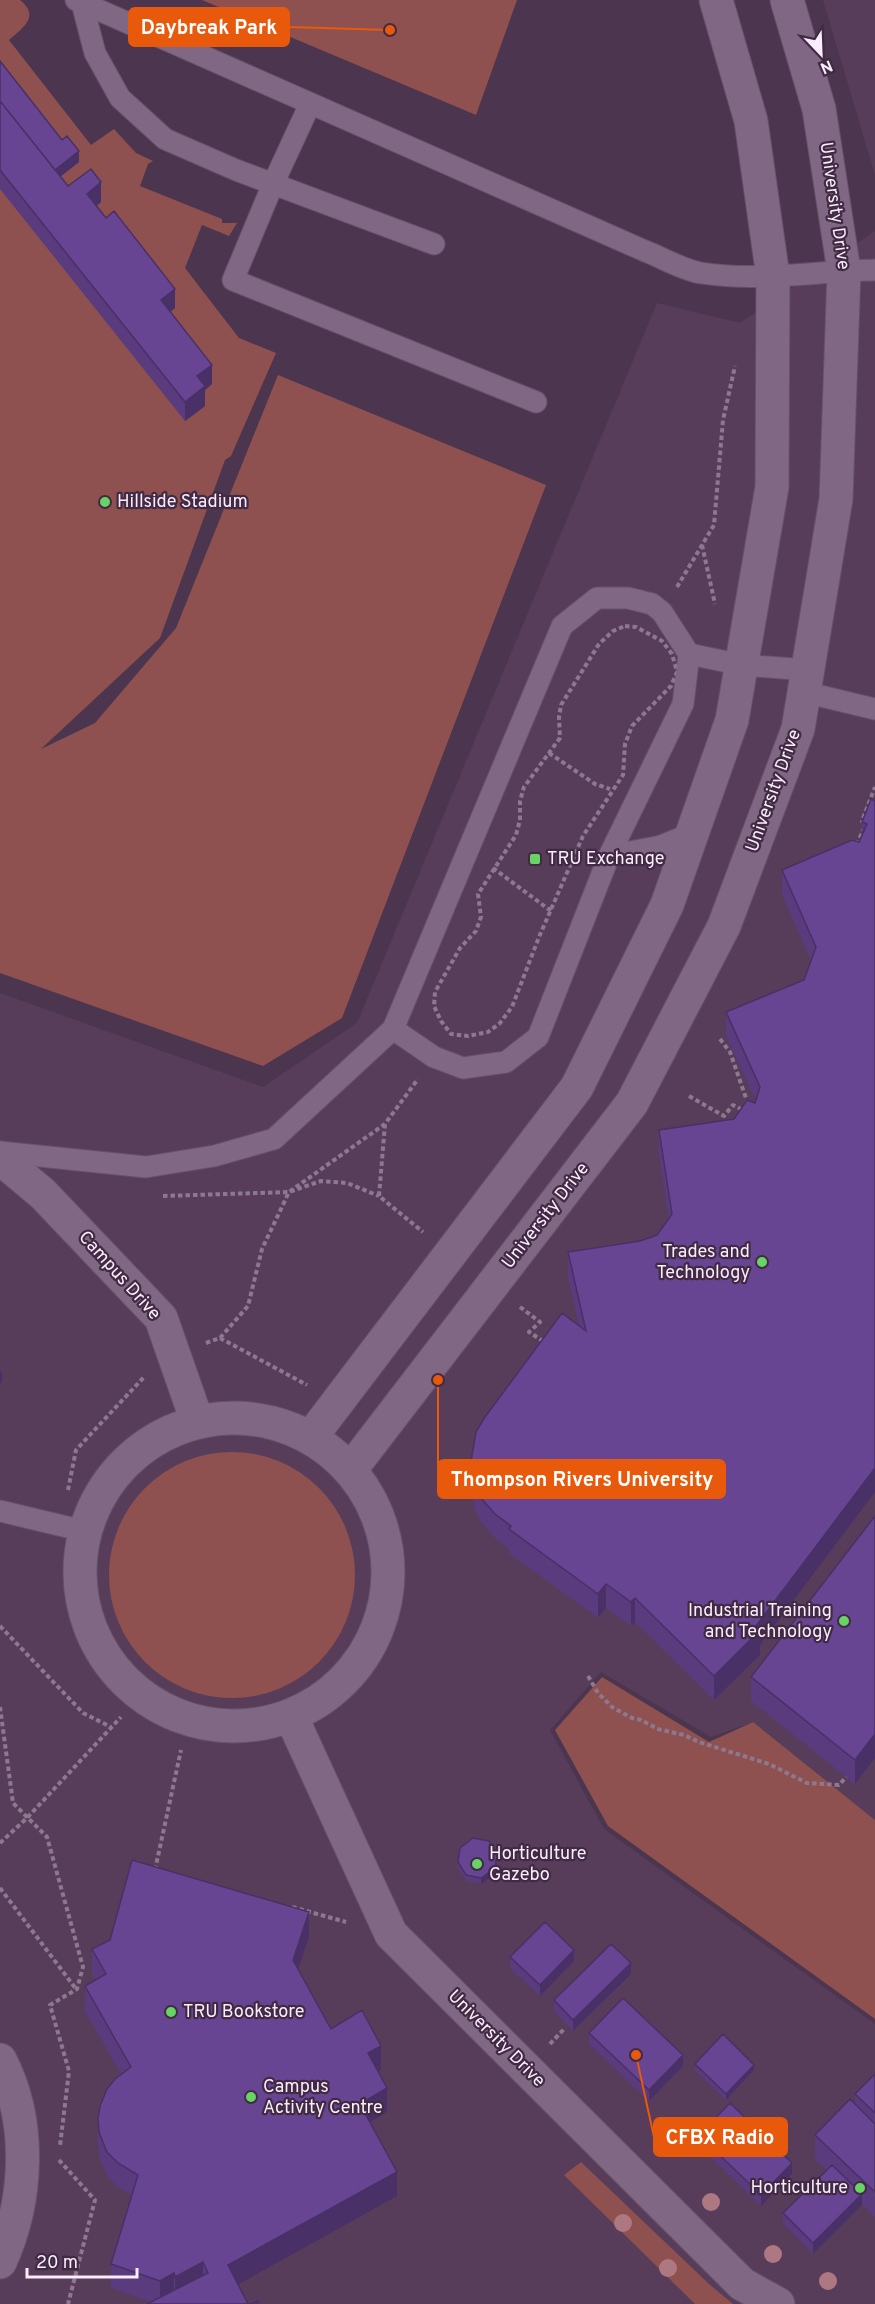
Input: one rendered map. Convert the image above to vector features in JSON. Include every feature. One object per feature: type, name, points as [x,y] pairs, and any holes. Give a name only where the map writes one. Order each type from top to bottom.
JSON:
[{"type":"street","points":[[312,1437],[577,1087],[667,905],[732,720],[772,487],[773,277],[751,121],[716,0]]},
{"type":"street","name":"University Drive","points":[[351,1469],[632,1103],[724,926],[798,729],[836,499],[860,271],[819,109],[787,0]]},
{"type":"street","name":"Campus Drive","points":[[0,1158],[43,1194],[161,1318],[197,1421]]},
{"type":"street","points":[[236,1417],[275,1423],[312,1437],[351,1469],[377,1511],[389,1559],[385,1608],[366,1653],[334,1691],[291,1716],[244,1726],[195,1722],[150,1702],[113,1670],[89,1628],[79,1580],[84,1531],[100,1493],[126,1461],[159,1437],[197,1421],[236,1417]]},
{"type":"street","name":"University Drive","points":[[291,1716],[391,1934],[742,2284],[778,2304]]},
{"type":"street","points":[[0,2060],[13,2094],[20,2125],[23,2157],[21,2188],[15,2220],[0,2262]]},
{"type":"lane","points":[[79,1],[635,247],[699,273],[773,277],[860,271]]},
{"type":"lane","points":[[79,1],[95,53],[120,98],[165,139],[273,184],[434,244]]},
{"type":"lane","points":[[310,104],[273,184],[233,280],[536,402]]},
{"type":"lane","points":[[0,1152],[146,1167],[214,1156],[274,1139],[393,1029],[562,626],[597,598],[628,598],[652,604],[662,612],[689,654],[683,704],[609,856],[537,1037],[506,1062],[463,1068],[434,1057],[393,1029]]},
{"type":"lane","points":[[689,654],[806,681],[875,709]]},
{"type":"lane","points":[[609,856],[661,846],[693,833]]},
{"type":"lane","points":[[0,1511],[84,1531]]},
{"type":"path","points":[[676,587],[714,525],[723,420],[736,363]]},
{"type":"path","points":[[702,545],[716,610]]},
{"type":"path","points":[[625,626],[636,627],[662,641],[672,654],[677,672],[671,686],[632,726],[625,744],[622,775],[583,836],[512,1007],[500,1023],[488,1032],[468,1036],[451,1034],[441,1021],[435,1006],[435,992],[460,948],[476,931],[481,917],[478,894],[516,835],[524,787],[549,753],[560,738],[561,705],[599,644],[613,631],[625,626]]},
{"type":"path","points":[[549,753],[595,784],[613,790]]},
{"type":"path","points":[[853,854],[866,824],[862,821],[875,787]]},
{"type":"path","points":[[493,868],[551,911]]},
{"type":"path","points":[[689,1096],[724,1116],[733,1105],[752,1116],[730,1052],[720,1039]]},
{"type":"path","points":[[204,1344],[220,1338],[248,1306],[262,1249],[290,1192],[385,1124],[422,1074]]},
{"type":"path","points":[[379,1196],[385,1124]]},
{"type":"path","points":[[159,1196],[290,1192],[321,1181],[347,1183],[379,1196],[426,1234]]},
{"type":"path","points":[[520,1307],[540,1322],[529,1332],[555,1348]]},
{"type":"path","points":[[68,1490],[75,1450],[152,1369]]},
{"type":"path","points":[[0,1626],[83,1713],[111,1727]]},
{"type":"path","points":[[588,1676],[598,1694],[612,1707],[658,1730],[684,1735],[769,1764],[807,1783],[839,1785],[851,1772]]},
{"type":"path","points":[[0,1707],[13,1803],[47,1837],[83,1967],[77,1989],[50,2005],[69,2071],[60,2148]]},
{"type":"path","points":[[0,1844],[121,1717]]},
{"type":"path","points":[[165,1873],[153,1870],[181,1750]]},
{"type":"path","points":[[0,1888],[77,1989]]},
{"type":"path","points":[[290,1907],[391,1934]]},
{"type":"path","points":[[550,2045],[564,2030]]},
{"type":"path","points":[[58,2159],[94,2200],[68,2304]]},
{"type":"shaded area","points":[[0,0],[20,0],[26,6],[29,12],[27,22],[9,40],[91,145],[114,129],[136,153],[153,161],[148,164],[140,186],[222,219],[222,223],[237,223],[229,236],[202,225],[185,268],[239,338],[276,353],[231,456],[225,460],[160,638],[41,749],[95,723],[176,628],[278,375],[546,485],[342,1018],[263,1066],[0,973]]},
{"type":"shaded area","points":[[202,0],[517,0],[476,115]]},
{"type":"shaded area","points":[[823,0],[875,0],[875,175]]},
{"type":"shaded area","points":[[875,231],[875,1820],[753,1722],[711,1737],[601,1672],[550,1730],[604,1829],[875,2024],[875,2304],[0,2304],[0,993],[263,1087],[357,1023],[657,303],[740,323]]},
{"type":"shaded area","points":[[244,1452],[268,1457],[290,1466],[301,1472],[319,1488],[335,1506],[346,1528],[353,1551],[355,1575],[353,1599],[346,1622],[335,1644],[319,1662],[301,1678],[268,1693],[244,1698],[220,1698],[196,1693],[163,1678],[129,1644],[118,1622],[111,1599],[109,1563],[114,1539],[129,1506],[163,1472],[185,1461],[208,1454]]},
{"type":"shaded area","points":[[602,1677],[709,1742],[753,1722],[875,1820],[875,2019],[608,1826],[555,1730]]},
{"type":"shaded area","points":[[581,2162],[733,2304],[695,2304],[564,2175]]},
{"type":"building","points":[[0,61],[62,140],[67,136],[79,151],[55,170],[0,101]]},
{"type":"building","points":[[0,101],[68,186],[91,169],[101,182],[87,194],[106,218],[114,211],[175,289],[161,300],[212,365],[197,376],[205,386],[185,402],[0,170]]},
{"type":"building","name":"Trades and Technology","points":[[871,799],[875,801],[875,1468],[756,1626],[760,1630],[714,1676],[635,1598],[631,1602],[606,1584],[598,1594],[509,1529],[511,1526],[495,1514],[481,1498],[475,1486],[471,1461],[476,1432],[562,1313],[586,1331],[568,1252],[640,1241],[657,1235],[672,1214],[659,1130],[734,1119],[747,1100],[755,1103],[760,1087],[726,1012],[804,980],[816,947],[782,870],[852,840],[859,842],[867,824],[862,822]]},
{"type":"building","name":"Industrial Training and Technology","points":[[875,1516],[875,1734],[855,1760],[751,1677]]},
{"type":"building","name":"Horticulture Gazebo","points":[[473,1838],[489,1841],[497,1854],[495,1868],[481,1878],[466,1875],[458,1862],[460,1848]]},
{"type":"building","name":"Campus Activity Centre","points":[[132,1860],[309,1912],[293,1960],[331,2029],[362,2010],[381,2046],[368,2053],[387,2088],[360,2104],[397,2172],[228,2265],[248,2304],[147,2304],[208,2273],[203,2262],[175,2277],[174,2273],[160,2281],[111,2264],[138,2175],[118,2163],[107,2152],[99,2132],[98,2119],[100,2106],[107,2089],[115,2079],[131,2067],[85,1986],[106,1974],[92,1949],[110,1940]]},
{"type":"building","points":[[545,1922],[574,1950],[540,1985],[510,1957]]},
{"type":"building","points":[[611,1944],[631,1963],[573,2020],[554,2000]]},
{"type":"building","points":[[623,1998],[683,2055],[649,2090],[589,2033]]},
{"type":"building","points":[[723,2034],[754,2065],[726,2094],[695,2064]]},
{"type":"building","points":[[875,2074],[875,2113],[855,2094]]},
{"type":"building","points":[[850,2099],[875,2124],[875,2192],[815,2135]]},
{"type":"building","points":[[730,2103],[792,2163],[761,2195],[699,2135]]},
{"type":"building","name":"Horticulture","points":[[832,2165],[862,2194],[813,2243],[783,2213]]},
{"type":"place","name":"Daybreak Park","points":[[390,30]]},
{"type":"place","name":"Hillside Stadium","points":[[105,502]]},
{"type":"place","name":"TRU Exchange","points":[[535,859]]},
{"type":"place","name":"Trades and Technology","points":[[762,1262]]},
{"type":"place","name":"Thompson Rivers University","points":[[438,1380]]},
{"type":"place","name":"Industrial Training and Technology","points":[[844,1621]]},
{"type":"place","name":"Horticulture Gazebo","points":[[477,1864]]},
{"type":"place","name":"TRU Bookstore","points":[[171,2012]]},
{"type":"place","name":"CFBX Radio","points":[[636,2055]]},
{"type":"place","name":"Campus Activity Centre","points":[[251,2097]]},
{"type":"place","name":"Horticulture","points":[[860,2188]]}]
